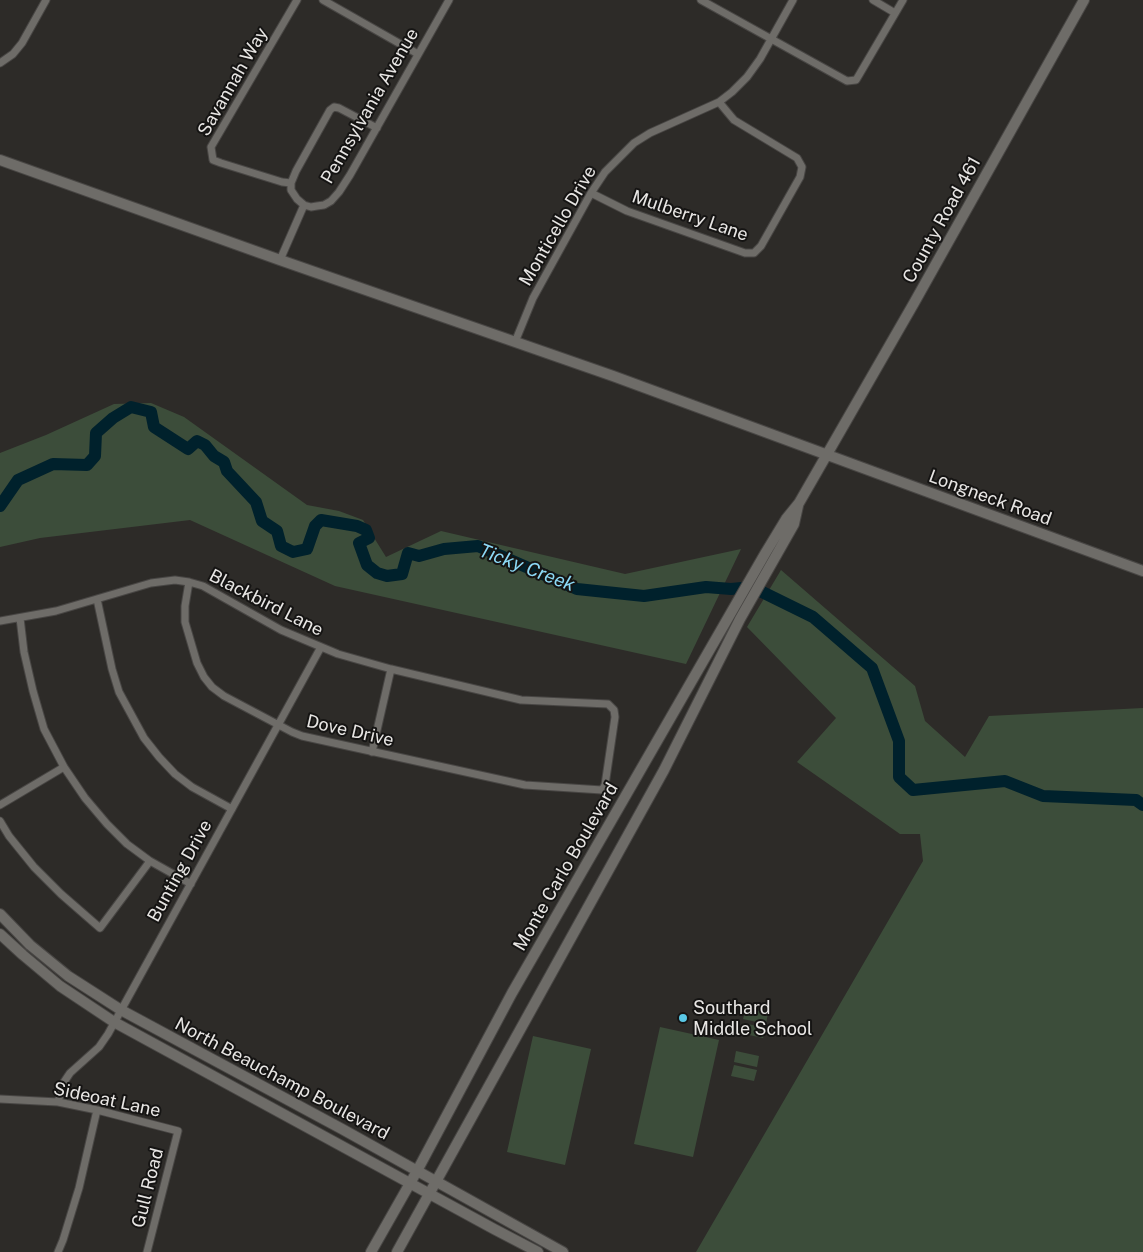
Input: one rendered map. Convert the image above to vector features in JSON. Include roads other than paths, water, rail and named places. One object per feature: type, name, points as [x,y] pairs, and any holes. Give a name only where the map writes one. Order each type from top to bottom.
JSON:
[{"type":"street","points":[[0,63],[13,54],[22,43],[46,0]]},
{"type":"street","name":"Savannah Way","points":[[291,183],[220,164],[213,160],[211,147],[297,0]]},
{"type":"street","points":[[323,0],[418,54]]},
{"type":"street","name":"Pennsylvania Avenue","points":[[304,205],[324,205],[340,192],[449,0]]},
{"type":"street","points":[[701,0],[843,80],[851,81],[860,75],[903,0]]},
{"type":"street","name":"Monticello Drive","points":[[515,342],[533,298],[605,172],[634,143],[650,133],[718,102],[747,77],[771,40],[793,0]]},
{"type":"street","points":[[873,0],[895,13]]},
{"type":"street","name":"County Road 461","points":[[827,454],[1084,0]]},
{"type":"street","name":"Mulberry Lane","points":[[592,193],[627,211],[745,253],[754,252],[761,246],[800,177],[802,167],[797,158],[734,120],[718,102]]},
{"type":"street","points":[[280,260],[304,205],[294,195],[291,183],[330,110],[334,107],[340,108],[377,128]]},
{"type":"street","name":"Longneck Road","points":[[0,160],[827,454],[932,495],[991,514],[1143,571]]},
{"type":"street","name":"Monte Carlo Boulevard","points":[[371,1252],[512,993],[736,616],[771,554],[786,519],[799,503],[827,454]]},
{"type":"street","name":"Blackbird Lane","points":[[0,621],[56,612],[151,583],[175,580],[189,582],[203,586],[281,630],[338,654],[391,669],[522,700],[608,704],[614,710],[615,717],[607,779],[602,790]]},
{"type":"street","name":"Dove Drive","points":[[189,582],[185,606],[185,622],[197,663],[204,677],[212,688],[224,696],[278,725],[302,736],[525,785],[602,790]]},
{"type":"street","points":[[97,599],[112,669],[119,692],[144,738],[158,757],[175,774],[192,787],[232,808]]},
{"type":"street","name":"Monte Carlo Boulevard","points":[[397,1252],[664,770],[736,616]]},
{"type":"street","points":[[20,618],[24,652],[44,729],[64,767],[85,798],[127,844],[150,861],[191,884]]},
{"type":"street","name":"Bunting Drive","points":[[58,1102],[64,1082],[70,1073],[99,1046],[121,1010],[321,647]]},
{"type":"street","points":[[372,752],[391,669]]},
{"type":"street","points":[[0,805],[64,767]]},
{"type":"street","points":[[0,821],[9,836],[34,867],[61,894],[100,928],[150,861]]},
{"type":"street","name":"North Beauchamp Boulevard","points":[[0,914],[30,945],[68,976],[121,1010],[417,1170],[563,1252]]},
{"type":"street","name":"North Beauchamp Boulevard","points":[[0,934],[60,986],[114,1022],[538,1252]]},
{"type":"street","name":"Sideoat Lane","points":[[0,1099],[58,1102],[178,1131]]},
{"type":"street","points":[[58,1252],[79,1188],[97,1110]]},
{"type":"street","name":"Gull Road","points":[[147,1252],[178,1131]]},
{"type":"waterway","name":"Ticky Creek","points":[[0,506],[18,480],[53,464],[87,465],[95,456],[96,433],[113,418],[131,407],[151,412],[154,427],[188,449],[197,441],[205,445],[214,456],[224,462],[227,471],[256,502],[262,521],[277,531],[281,546],[293,552],[307,549],[315,526],[321,520],[357,526],[366,530],[369,538],[359,543],[367,565],[377,573],[387,576],[402,574],[408,553],[419,556],[444,549],[478,546],[577,589],[644,596],[706,587],[731,589],[752,587],[813,617],[872,668],[899,741],[899,777],[913,790],[1005,781],[1043,796],[1136,800],[1143,805]]},
{"type":"place","name":"Southard Middle School","points":[[683,1018]]}]
